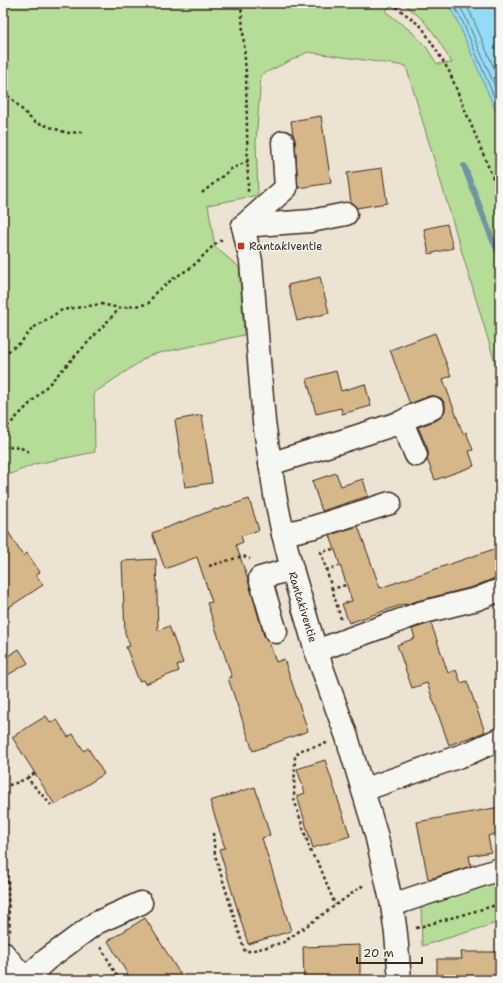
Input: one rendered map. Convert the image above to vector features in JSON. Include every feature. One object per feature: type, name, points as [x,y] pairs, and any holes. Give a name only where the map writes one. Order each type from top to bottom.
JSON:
[{"type":"street","points":[[243,226],[286,188],[283,142]]},
{"type":"street","points":[[243,226],[311,221],[346,214]]},
{"type":"street","name":"Rantakiventie","points":[[243,226],[251,262],[264,422],[283,534],[316,651],[347,737],[376,834],[392,904],[400,980]]},
{"type":"street","points":[[270,464],[402,422],[412,416],[433,408]]},
{"type":"street","points":[[402,422],[416,455]]},
{"type":"street","points":[[283,534],[314,527],[390,503]]},
{"type":"street","points":[[276,632],[257,570],[292,569]]},
{"type":"street","points":[[316,651],[420,614],[476,599],[500,590]]},
{"type":"street","points":[[363,790],[469,753],[500,739]]},
{"type":"street","points":[[392,904],[500,869]]},
{"type":"street","points":[[7,944],[25,979],[46,960],[96,923],[141,903]]},
{"type":"path","points":[[241,3],[246,73],[248,193]]},
{"type":"path","points":[[391,3],[422,27],[449,71],[500,195]]},
{"type":"path","points":[[3,92],[14,100],[33,121],[67,133],[83,132]]},
{"type":"path","points":[[202,193],[231,169],[248,161]]},
{"type":"path","points":[[3,355],[20,343],[33,328],[62,310],[100,304],[120,308],[148,304],[156,292],[174,278],[192,267],[215,244],[243,226]]},
{"type":"path","points":[[3,432],[120,308]]},
{"type":"path","points":[[3,447],[19,447],[29,452]]},
{"type":"path","points":[[333,549],[322,552],[326,570],[349,640]]},
{"type":"path","points":[[209,566],[243,556],[257,570]]},
{"type":"path","points":[[326,570],[339,566]]},
{"type":"path","points":[[332,589],[346,585]]},
{"type":"path","points":[[335,905],[320,864],[311,853],[294,799],[295,756],[301,750],[347,737]]},
{"type":"path","points":[[3,787],[27,778],[35,773]]},
{"type":"path","points":[[27,778],[51,805]]},
{"type":"path","points":[[213,833],[215,854],[245,952],[284,942],[385,870]]},
{"type":"path","points":[[3,839],[5,844],[7,867],[9,914],[7,944]]},
{"type":"path","points":[[396,934],[500,904]]},
{"type":"path","points":[[82,933],[98,943],[120,980],[128,975]]},
{"type":"green space","points":[[3,3],[395,3],[385,11],[412,32],[427,48],[437,64],[452,63],[435,35],[422,19],[403,3],[500,3],[500,379],[406,66],[308,52],[261,75],[256,142],[258,195],[208,205],[215,247],[239,267],[244,335],[150,355],[94,393],[95,452],[35,464],[11,474],[3,475]]},
{"type":"green space","points":[[500,880],[500,922],[422,946],[421,905]]},
{"type":"water","points":[[447,3],[500,3],[500,121],[457,20]]},
{"type":"building","points":[[321,116],[331,183],[298,188],[295,141],[291,121]]},
{"type":"building","points":[[382,168],[387,203],[356,208],[355,205],[351,203],[347,173]]},
{"type":"building","points":[[447,224],[453,248],[429,254],[424,229]]},
{"type":"building","points":[[320,277],[329,313],[297,321],[288,285]]},
{"type":"building","points":[[435,333],[451,376],[443,379],[463,434],[466,432],[473,450],[469,451],[474,466],[435,480],[427,459],[428,450],[418,427],[437,420],[442,416],[445,410],[445,404],[441,398],[429,396],[410,404],[390,350]]},
{"type":"building","points":[[336,371],[341,391],[365,384],[371,406],[342,414],[341,408],[316,414],[307,379]]},
{"type":"building","points":[[202,415],[212,483],[185,487],[175,420]]},
{"type":"building","points":[[336,473],[341,486],[363,479],[368,496],[322,511],[312,481]]},
{"type":"building","points":[[249,499],[259,530],[241,536],[243,542],[236,545],[264,636],[269,642],[276,662],[284,659],[308,731],[253,751],[228,678],[232,677],[207,603],[212,602],[197,557],[165,569],[152,533],[216,509]]},
{"type":"building","points":[[3,523],[23,556],[27,553],[40,572],[36,575],[43,585],[3,611]]},
{"type":"building","points":[[358,526],[380,588],[500,547],[500,578],[495,578],[473,587],[404,604],[349,623],[342,604],[352,601],[330,535]]},
{"type":"building","points":[[156,559],[158,631],[169,626],[183,663],[177,665],[179,671],[145,684],[143,680],[139,681],[126,647],[130,646],[125,633],[122,561]]},
{"type":"building","points":[[431,623],[448,673],[456,670],[461,683],[467,681],[485,732],[449,745],[427,683],[412,688],[397,645],[415,638],[412,629]]},
{"type":"building","points":[[19,649],[28,663],[3,678],[3,659]]},
{"type":"building","points":[[46,716],[51,723],[57,720],[68,737],[73,734],[84,751],[88,748],[104,774],[55,805],[12,737]]},
{"type":"building","points":[[325,760],[350,836],[313,848],[297,796],[305,793],[297,769]]},
{"type":"building","points":[[255,787],[270,835],[262,838],[291,931],[248,944],[219,849],[225,848],[210,801]]},
{"type":"building","points":[[500,807],[500,832],[488,836],[491,852],[469,856],[471,866],[428,879],[417,822]]},
{"type":"building","points":[[145,918],[184,980],[131,980],[108,941]]},
{"type":"building","points":[[360,945],[360,980],[304,980],[303,947]]},
{"type":"building","points":[[461,952],[500,952],[500,980],[437,980],[437,959],[462,959]]},
{"type":"waterway","points":[[464,166],[493,241],[500,254]]},
{"type":"place","name":"Rantakiventie","points":[[241,246]]}]
